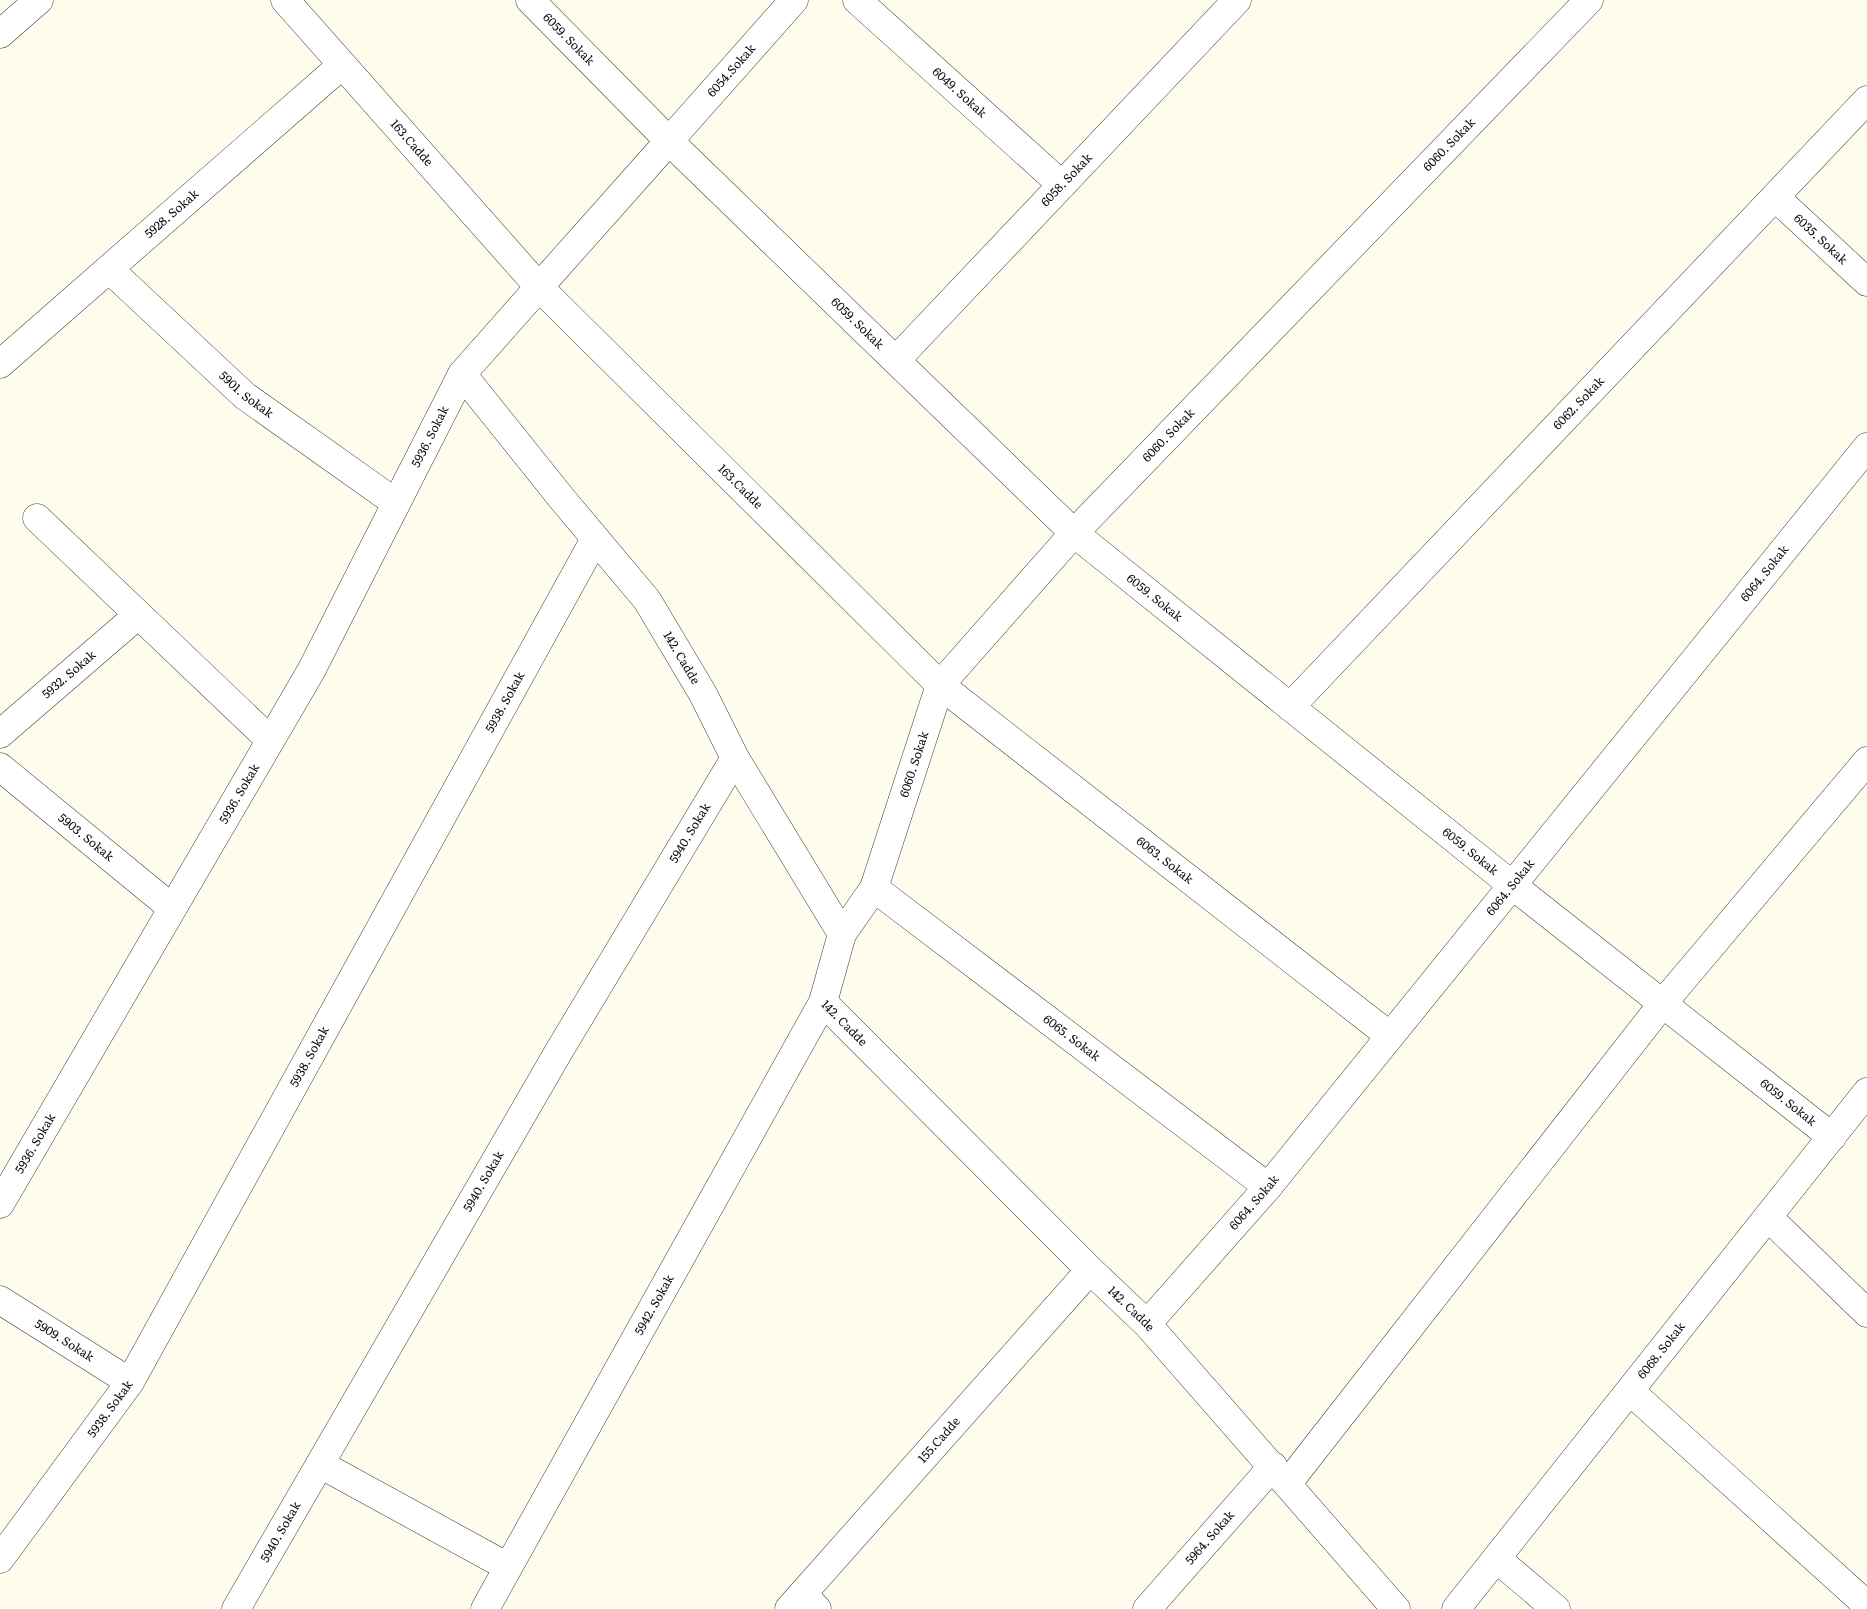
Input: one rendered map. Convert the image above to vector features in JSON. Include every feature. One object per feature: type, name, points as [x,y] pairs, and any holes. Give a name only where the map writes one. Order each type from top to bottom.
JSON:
[{"type":"street","points":[[0,34],[39,0]]},
{"type":"street","name":"163.Cadde","points":[[285,0],[539,287],[940,685]]},
{"type":"street","name":"6059. Sokak","points":[[530,0],[669,140],[1074,533],[1512,885],[1832,1137]]},
{"type":"street","name":"6054.Sokak","points":[[669,140],[794,0]]},
{"type":"street","name":"6049. Sokak","points":[[857,0],[1062,185]]},
{"type":"street","name":"6058. Sokak","points":[[896,360],[1237,0]]},
{"type":"street","name":"6060. Sokak","points":[[842,934],[874,888],[940,685],[1074,533],[1589,0]]},
{"type":"street","name":"5928. Sokak","points":[[0,364],[342,65]]},
{"type":"street","name":"6062. Sokak","points":[[1290,707],[1867,100]]},
{"type":"street","points":[[462,374],[669,140]]},
{"type":"street","name":"6035. Sokak","points":[[1775,196],[1867,282]]},
{"type":"street","name":"5901. Sokak","points":[[109,270],[245,396],[396,504]]},
{"type":"street","name":"5936. Sokak","points":[[0,1204],[310,671],[462,374]]},
{"type":"street","name":"142. Cadde","points":[[462,374],[595,539],[648,600],[704,694],[735,758],[842,934],[823,1002],[1090,1270],[1147,1324],[1281,1474],[1396,1609]]},
{"type":"street","name":"6064. Sokak","points":[[1147,1324],[1268,1187],[1867,447]]},
{"type":"street","points":[[36,518],[270,740]]},
{"type":"street","name":"5938. Sokak","points":[[0,1559],[130,1382],[595,539]]},
{"type":"street","name":"5932. Sokak","points":[[0,734],[138,615]]},
{"type":"street","name":"6063. Sokak","points":[[940,685],[1390,1036]]},
{"type":"street","name":"5940. Sokak","points":[[236,1609],[559,1050],[735,758]]},
{"type":"street","name":"5964. Sokak","points":[[1147,1609],[1281,1474],[1663,1003],[1867,761]]},
{"type":"street","name":"5903. Sokak","points":[[0,767],[172,908]]},
{"type":"street","name":"6065. Sokak","points":[[874,888],[1268,1187]]},
{"type":"street","name":"5942. Sokak","points":[[485,1609],[823,1002]]},
{"type":"street","name":"6068. Sokak","points":[[1456,1609],[1631,1392],[1867,1092]]},
{"type":"street","points":[[1768,1217],[1867,1313]]},
{"type":"street","name":"155.Cadde","points":[[803,1604],[1090,1270]]},
{"type":"street","name":"5909. Sokak","points":[[0,1300],[130,1382]]},
{"type":"street","points":[[1631,1392],[1867,1605]]},
{"type":"street","points":[[320,1464],[508,1567]]},
{"type":"street","points":[[1497,1559],[1556,1609]]}]
